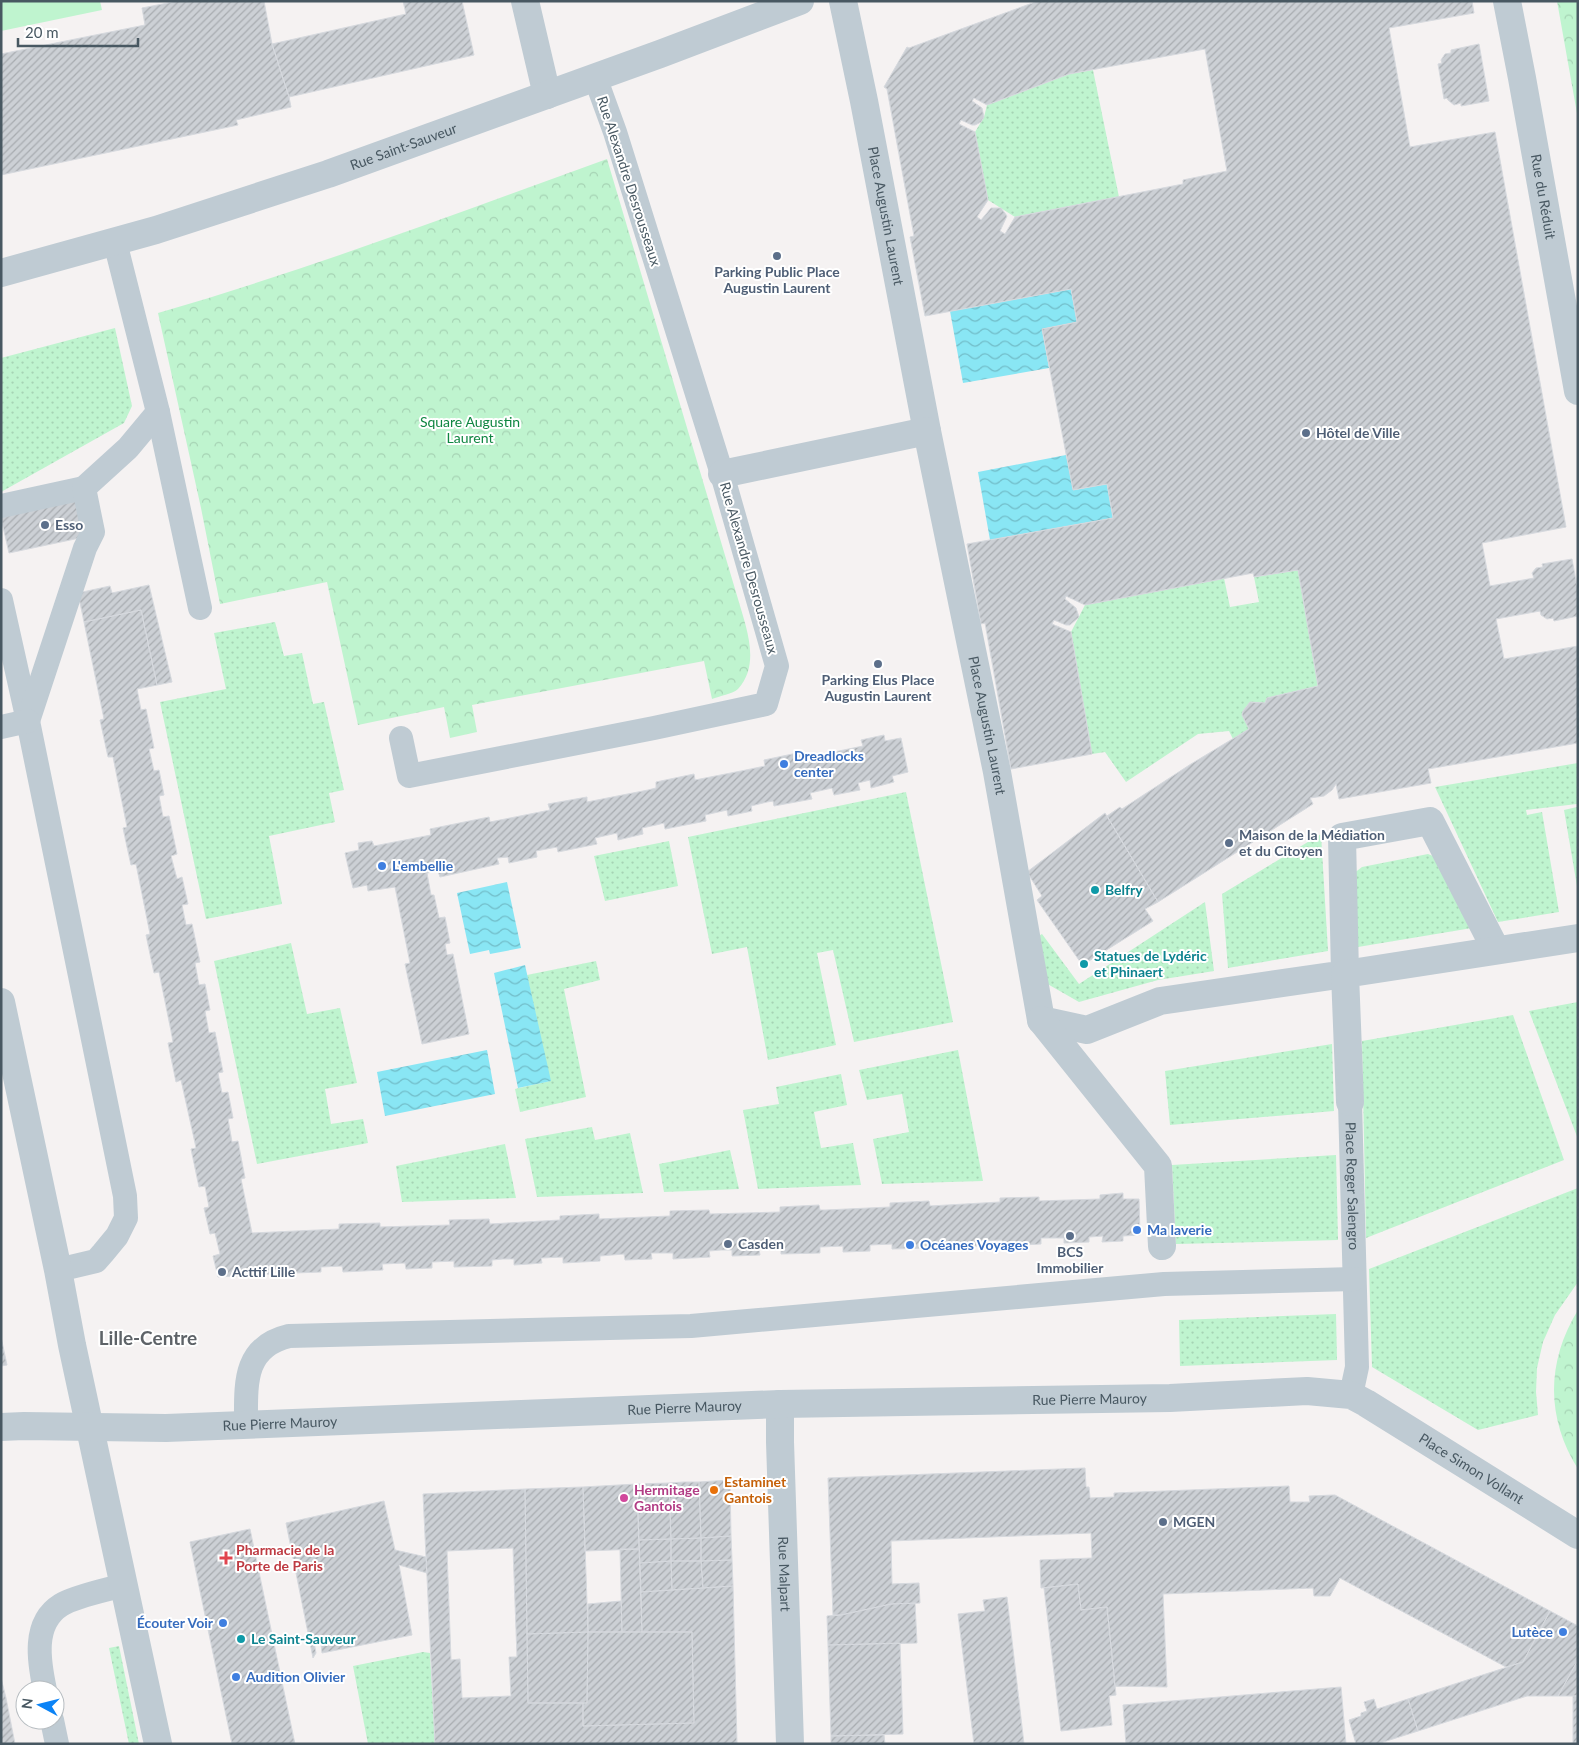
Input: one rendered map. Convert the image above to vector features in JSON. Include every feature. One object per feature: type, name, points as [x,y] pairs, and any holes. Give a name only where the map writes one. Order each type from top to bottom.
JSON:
[{"type":"street","points":[[525,1],[547,95]]},
{"type":"street","name":"Rue Saint-Sauveur","points":[[1,273],[156,230],[328,174],[660,54],[800,1]]},
{"type":"street","name":"Place Augustin Laurent","points":[[843,1],[927,431],[997,772],[1041,1020],[1158,1166],[1162,1246]]},
{"type":"street","name":"Rue du Réduit","points":[[1507,1],[1572,322],[1578,391]]},
{"type":"street","points":[[722,474],[927,431]]},
{"type":"street","name":"Place Roger Salengro","points":[[1350,1102],[1342,837],[1430,821],[1496,950]]},
{"type":"street","points":[[1041,1020],[1087,1030],[1160,1001],[1578,938]]},
{"type":"street","points":[[1,1002],[72,1345],[158,1744]]},
{"type":"street","name":"Rue Pierre Mauroy","points":[[1,1428],[166,1428],[780,1404],[1170,1398],[1307,1391],[1358,1399]]},
{"type":"street","name":"Place Simon Vollant","points":[[1358,1399],[1578,1535]]},
{"type":"street","name":"Rue Malpart","points":[[780,1404],[790,1744]]},
{"type":"lane","name":"Rue Alexandre Desrousseaux","points":[[401,738],[409,776],[766,704],[777,666],[722,474],[596,77]]},
{"type":"lane","points":[[115,242],[158,412],[200,608]]},
{"type":"lane","points":[[1,506],[84,488],[128,448],[158,412]]},
{"type":"lane","points":[[28,721],[85,548],[93,532],[84,488]]},
{"type":"lane","points":[[1,600],[28,721],[125,1196],[126,1218],[117,1236],[96,1261],[58,1270]]},
{"type":"lane","points":[[1,728],[28,721]]},
{"type":"lane","name":"Place Roger Salengro","points":[[1350,1102],[1358,1399]]},
{"type":"lane","points":[[246,1424],[246,1386],[256,1357],[264,1346],[276,1339],[289,1336],[691,1326],[1164,1284],[1354,1279]]},
{"type":"lane","points":[[43,1680],[39,1645],[49,1616],[61,1605],[124,1585]]},
{"type":"lane","points":[[54,1730],[57,1744]]},
{"type":"green space","points":[[1,1],[100,1],[102,10],[1,31]]},
{"type":"green space","points":[[1557,1],[1578,1],[1578,119]]},
{"type":"green space","points":[[1093,70],[1119,197],[1015,217],[988,200],[975,132],[984,117],[987,105],[1069,74]]},
{"type":"green space","name":"Square Augustin Laurent","points":[[607,159],[745,621],[750,645],[750,657],[745,679],[736,691],[712,699],[704,661],[472,705],[477,732],[450,738],[444,707],[358,725],[327,582],[220,604],[158,313],[328,259]]},
{"type":"green space","points":[[115,328],[132,406],[124,423],[1,492],[1,358]]},
{"type":"green space","points":[[1298,570],[1318,686],[1267,698],[1265,703],[1251,702],[1249,729],[1233,739],[1229,731],[1198,734],[1126,782],[1105,752],[1092,754],[1071,632],[1085,605],[1224,578],[1230,607],[1259,602],[1254,577]]},
{"type":"green space","points":[[275,622],[284,656],[302,653],[313,704],[324,702],[344,790],[329,793],[335,822],[269,836],[282,904],[206,919],[160,702],[226,689],[214,633]]},
{"type":"green space","points":[[1578,763],[1578,892],[1564,810],[1577,807],[1577,804],[1526,810],[1527,815],[1542,812],[1559,912],[1498,922],[1435,787]]},
{"type":"green space","points":[[906,792],[953,1022],[854,1042],[833,950],[817,953],[836,1045],[768,1060],[747,947],[712,954],[688,837]]},
{"type":"green space","points":[[1321,834],[1328,951],[1228,968],[1222,894]]},
{"type":"green space","points":[[669,841],[678,886],[605,901],[594,856]]},
{"type":"green space","points":[[1428,854],[1438,858],[1472,928],[1358,947],[1353,874],[1362,867]]},
{"type":"green space","points":[[1205,902],[1214,971],[1158,980],[1079,1002],[1044,982],[1037,937],[1042,934],[1079,984]]},
{"type":"green space","points":[[291,943],[307,1014],[340,1008],[357,1083],[325,1089],[331,1124],[363,1119],[368,1143],[257,1164],[214,961]]},
{"type":"green space","points":[[596,961],[600,980],[564,989],[586,1097],[520,1112],[515,1089],[550,1081],[527,975]]},
{"type":"green space","points":[[1578,1002],[1578,1139],[1529,1011]]},
{"type":"green space","points":[[1513,1015],[1564,1160],[1366,1238],[1362,1041]]},
{"type":"green space","points":[[1332,1044],[1334,1111],[1170,1125],[1165,1071]]},
{"type":"green space","points":[[958,1050],[983,1181],[882,1184],[873,1139],[909,1132],[902,1094],[867,1100],[859,1070]]},
{"type":"green space","points":[[841,1074],[847,1105],[814,1112],[821,1148],[853,1143],[861,1185],[758,1189],[743,1110],[779,1104],[776,1087]]},
{"type":"green space","points":[[592,1127],[595,1140],[630,1133],[643,1193],[537,1197],[525,1139]]},
{"type":"green space","points":[[505,1144],[516,1198],[402,1202],[396,1166]]},
{"type":"green space","points":[[730,1150],[739,1189],[664,1192],[659,1164]]},
{"type":"green space","points":[[1336,1155],[1338,1240],[1176,1244],[1172,1165]]},
{"type":"green space","points":[[1578,1188],[1578,1282],[1555,1315],[1543,1342],[1537,1368],[1536,1392],[1538,1415],[1478,1430],[1372,1367],[1369,1269]]},
{"type":"green space","points":[[1578,1310],[1578,1469],[1560,1430],[1554,1390],[1560,1350]]},
{"type":"green space","points":[[1336,1314],[1337,1360],[1180,1366],[1179,1320]]},
{"type":"green space","points":[[119,1646],[139,1744],[129,1744],[109,1648]]},
{"type":"green space","points":[[423,1652],[430,1653],[435,1744],[368,1744],[353,1666]]},
{"type":"water","points":[[1071,289],[1077,322],[1042,329],[1049,368],[963,383],[950,311]]},
{"type":"water","points":[[1066,455],[1074,490],[1107,484],[1113,518],[990,540],[978,472]]},
{"type":"water","points":[[507,882],[521,948],[490,954],[489,950],[470,954],[457,893]]},
{"type":"water","points":[[525,965],[551,1081],[518,1088],[494,973]]},
{"type":"water","points":[[487,1050],[495,1094],[385,1116],[377,1072]]},
{"type":"building","points":[[178,1],[264,1],[272,44],[291,107],[236,120],[238,125],[1,175],[1,54],[145,25],[142,8]]},
{"type":"building","points":[[403,1],[462,1],[474,55],[289,97],[272,44],[406,14]]},
{"type":"building","name":"Hôtel de Ville","points":[[1038,1],[1472,1],[1474,13],[1389,28],[1410,147],[1495,132],[1566,527],[1482,543],[1490,586],[1534,578],[1532,573],[1536,568],[1543,567],[1542,564],[1572,559],[1578,592],[1578,616],[1554,621],[1553,618],[1547,619],[1541,615],[1540,611],[1496,619],[1504,659],[1578,646],[1578,743],[1428,769],[1431,783],[1339,799],[1336,784],[1324,796],[1310,798],[1313,804],[1158,902],[1107,816],[1120,807],[1122,809],[1249,729],[1242,715],[1250,702],[1265,703],[1267,698],[1318,686],[1298,570],[1254,577],[1253,573],[1085,605],[1066,596],[1065,599],[1076,608],[1079,617],[1070,625],[1054,620],[1052,624],[1071,632],[1092,754],[1011,769],[985,623],[981,624],[967,544],[1113,518],[1107,484],[1073,490],[1042,329],[1077,322],[1071,289],[925,316],[910,237],[914,236],[887,89],[884,87],[907,47],[909,48]],"holes":[[[1205,49],[1227,171],[1183,180],[1183,184],[1015,217],[1005,234],[1000,231],[1007,216],[1001,208],[991,208],[981,220],[977,217],[988,200],[975,132],[959,124],[961,120],[975,125],[981,122],[984,117],[982,108],[972,101],[974,98],[987,105],[1069,74]]]},
{"type":"building","points":[[1479,44],[1489,101],[1461,106],[1461,103],[1454,105],[1447,98],[1444,99],[1438,64],[1442,63],[1441,60],[1445,54],[1451,53],[1451,50]]},
{"type":"building","name":"Esso","points":[[80,493],[89,536],[9,553],[1,510]]},
{"type":"building","points":[[149,585],[172,682],[157,685],[141,610],[84,622],[78,593],[110,586],[112,593]]},
{"type":"building","points":[[141,610],[157,685],[137,689],[141,710],[146,709],[154,748],[149,749],[154,771],[159,770],[164,795],[159,796],[163,817],[169,816],[177,854],[171,856],[177,879],[182,877],[188,904],[182,905],[186,925],[192,924],[200,962],[195,963],[199,985],[205,984],[210,1010],[205,1011],[209,1033],[215,1032],[223,1072],[218,1073],[222,1093],[228,1092],[233,1118],[228,1119],[232,1142],[238,1141],[245,1178],[241,1179],[252,1233],[339,1229],[339,1224],[380,1223],[380,1227],[450,1225],[449,1220],[489,1219],[490,1224],[560,1220],[560,1216],[599,1214],[599,1219],[670,1216],[670,1211],[709,1210],[710,1214],[780,1212],[780,1207],[819,1205],[820,1210],[890,1207],[890,1203],[929,1201],[930,1206],[1000,1202],[1000,1198],[1039,1197],[1039,1201],[1100,1199],[1100,1195],[1123,1193],[1123,1199],[1139,1199],[1140,1235],[1123,1236],[1123,1241],[1102,1242],[1103,1236],[1089,1237],[1089,1242],[1064,1243],[1064,1238],[1041,1238],[1041,1244],[1002,1246],[1002,1240],[979,1241],[979,1246],[952,1247],[952,1242],[930,1242],[930,1248],[892,1249],[892,1244],[870,1245],[870,1251],[843,1252],[843,1246],[820,1247],[820,1253],[781,1254],[781,1249],[759,1249],[760,1255],[732,1256],[732,1250],[721,1250],[709,1251],[710,1257],[673,1259],[673,1253],[651,1253],[652,1259],[625,1260],[624,1254],[600,1256],[600,1261],[563,1263],[563,1257],[541,1258],[542,1263],[514,1265],[514,1259],[503,1259],[492,1260],[492,1266],[454,1267],[454,1261],[432,1262],[432,1268],[406,1269],[405,1263],[382,1264],[383,1270],[343,1272],[342,1266],[321,1267],[321,1272],[294,1273],[294,1269],[271,1269],[271,1274],[218,1277],[213,1256],[220,1254],[215,1233],[210,1234],[204,1208],[209,1207],[205,1186],[199,1187],[191,1149],[196,1148],[181,1080],[176,1082],[168,1043],[173,1042],[171,1031],[159,972],[154,973],[146,935],[150,934],[136,864],[131,865],[127,847],[123,828],[127,827],[113,757],[108,757],[100,720],[104,719],[84,622]]},
{"type":"building","points":[[884,735],[885,741],[901,738],[908,772],[892,776],[894,782],[871,788],[870,780],[858,783],[860,790],[834,795],[832,788],[810,793],[812,799],[774,806],[773,801],[767,802],[751,806],[752,811],[728,816],[727,810],[705,815],[706,821],[665,829],[664,823],[642,828],[643,834],[618,840],[617,833],[595,838],[597,844],[558,852],[557,847],[536,851],[537,857],[509,863],[508,857],[497,858],[499,864],[440,877],[438,871],[427,873],[431,895],[434,895],[439,918],[445,917],[450,943],[445,944],[447,955],[453,954],[469,1034],[422,1044],[405,964],[410,963],[395,887],[368,891],[367,885],[353,888],[345,853],[359,850],[358,843],[372,841],[374,846],[431,835],[430,829],[489,817],[490,822],[550,810],[548,804],[587,797],[587,802],[648,790],[656,788],[656,782],[694,774],[695,780],[741,771],[765,766],[764,760],[802,752],[803,758],[863,746],[861,740]]},
{"type":"building","name":"Belfry","points":[[1105,813],[1158,902],[1145,909],[1153,921],[1084,964],[1081,963],[1037,900],[1042,896],[1027,872]]},
{"type":"building","points":[[1,1337],[7,1365],[1,1366]]},
{"type":"building","points":[[1085,1468],[1086,1487],[1089,1487],[1090,1498],[1114,1497],[1114,1493],[1289,1486],[1290,1502],[1310,1502],[1309,1496],[1335,1495],[1550,1611],[1523,1662],[1506,1667],[1340,1578],[1330,1596],[1314,1596],[1313,1588],[1163,1594],[1167,1687],[1115,1686],[1107,1607],[1081,1610],[1078,1584],[1041,1588],[1040,1560],[1092,1558],[1091,1533],[891,1541],[892,1584],[919,1583],[920,1603],[891,1604],[833,1615],[828,1478]]},
{"type":"building","points":[[730,1480],[731,1536],[701,1538],[699,1482]]},
{"type":"building","points":[[699,1482],[701,1538],[671,1539],[669,1483]]},
{"type":"building","points":[[669,1483],[671,1539],[639,1540],[637,1484]]},
{"type":"building","points":[[637,1484],[639,1549],[585,1551],[583,1487]]},
{"type":"building","points":[[583,1487],[588,1632],[527,1634],[525,1489]]},
{"type":"building","points":[[525,1489],[528,1703],[583,1703],[583,1726],[694,1723],[692,1632],[642,1632],[641,1592],[733,1586],[737,1744],[435,1744],[423,1494]],"holes":[[[513,1548],[517,1657],[509,1657],[511,1696],[462,1698],[460,1659],[451,1660],[447,1551]]]},
{"type":"building","points":[[384,1501],[395,1550],[426,1557],[427,1573],[399,1565],[412,1635],[322,1653],[320,1635],[313,1637],[316,1653],[313,1658],[286,1523]]},
{"type":"building","name":"Le Saint-Sauveur","points":[[250,1529],[295,1744],[232,1744],[201,1596],[190,1542]]},
{"type":"building","points":[[731,1536],[732,1560],[701,1561],[701,1538]]},
{"type":"building","points":[[701,1538],[701,1561],[671,1561],[671,1539]]},
{"type":"building","points":[[671,1539],[671,1561],[640,1563],[639,1540]]},
{"type":"building","points":[[620,1549],[639,1549],[642,1632],[622,1632]]},
{"type":"building","points":[[732,1560],[733,1586],[703,1588],[701,1561]]},
{"type":"building","points":[[671,1561],[672,1590],[641,1592],[640,1563]]},
{"type":"building","points":[[671,1561],[701,1561],[703,1588],[672,1590]]},
{"type":"building","points":[[1078,1584],[1081,1610],[1107,1607],[1116,1695],[1109,1696],[1112,1725],[1061,1731],[1044,1588]]},
{"type":"building","points":[[1007,1597],[1024,1744],[974,1744],[958,1614],[985,1611],[983,1600]]},
{"type":"building","points":[[621,1601],[622,1632],[588,1632],[588,1604]]},
{"type":"building","points":[[915,1603],[917,1643],[828,1645],[827,1616],[841,1615],[891,1604]]},
{"type":"building","points":[[1550,1611],[1578,1626],[1578,1660],[1558,1696],[1527,1696],[1418,1731],[1408,1699],[1523,1662]]},
{"type":"building","points":[[588,1632],[587,1703],[528,1703],[527,1634]]},
{"type":"building","points":[[588,1632],[692,1632],[694,1723],[583,1726],[583,1703],[587,1703]]},
{"type":"building","points":[[900,1643],[903,1734],[831,1736],[828,1645]]},
{"type":"building","points":[[1578,1660],[1578,1696],[1558,1696]]},
{"type":"building","points":[[1,1678],[6,1698],[15,1744],[1,1744]]},
{"type":"building","points":[[1341,1687],[1346,1744],[1126,1744],[1123,1705]]},
{"type":"building","points":[[1573,1696],[1578,1696],[1578,1744],[1573,1744]]},
{"type":"building","points":[[1374,1699],[1377,1709],[1408,1699],[1418,1731],[1377,1744],[1356,1744],[1349,1720],[1361,1716],[1361,1713],[1367,1711],[1364,1702]]},
{"type":"building","points":[[884,1735],[885,1744],[831,1744],[831,1736]]},
{"type":"place","name":"Parking Public Place Augustin Laurent","points":[[777,256]]},
{"type":"place","name":"Hôtel de Ville","points":[[1306,433]]},
{"type":"place","name":"Esso","points":[[45,525]]},
{"type":"place","name":"Parking Elus Place Augustin Laurent","points":[[878,664]]},
{"type":"place","name":"Dreadlocks center","points":[[784,764]]},
{"type":"place","name":"Maison de la Médiation et du Citoyen","points":[[1229,843]]},
{"type":"place","name":"L'embellie","points":[[382,866]]},
{"type":"place","name":"Belfry","points":[[1095,890]]},
{"type":"place","name":"Statues de Lydéric et Phinaert","points":[[1084,964]]},
{"type":"place","name":"Ma laverie","points":[[1137,1230]]},
{"type":"place","name":"BCS Immobilier","points":[[1070,1236]]},
{"type":"place","name":"Casden","points":[[728,1244]]},
{"type":"place","name":"Océanes Voyages","points":[[910,1245]]},
{"type":"place","name":"Acttif Lille","points":[[222,1272]]},
{"type":"place","name":"Estaminet Gantois","points":[[714,1490]]},
{"type":"place","name":"Hermitage Gantois","points":[[624,1498]]},
{"type":"place","name":"MGEN","points":[[1163,1522]]},
{"type":"place","name":"Pharmacie de la Porte de Paris","points":[[226,1558]]},
{"type":"place","name":"Écouter Voir","points":[[223,1623]]},
{"type":"place","name":"Lutèce","points":[[1563,1632]]},
{"type":"place","name":"Le Saint-Sauveur","points":[[241,1639]]},
{"type":"place","name":"Audition Olivier","points":[[236,1677]]},
{"type":"district","name":"Lille-Centre","points":[[148,1338]]}]
